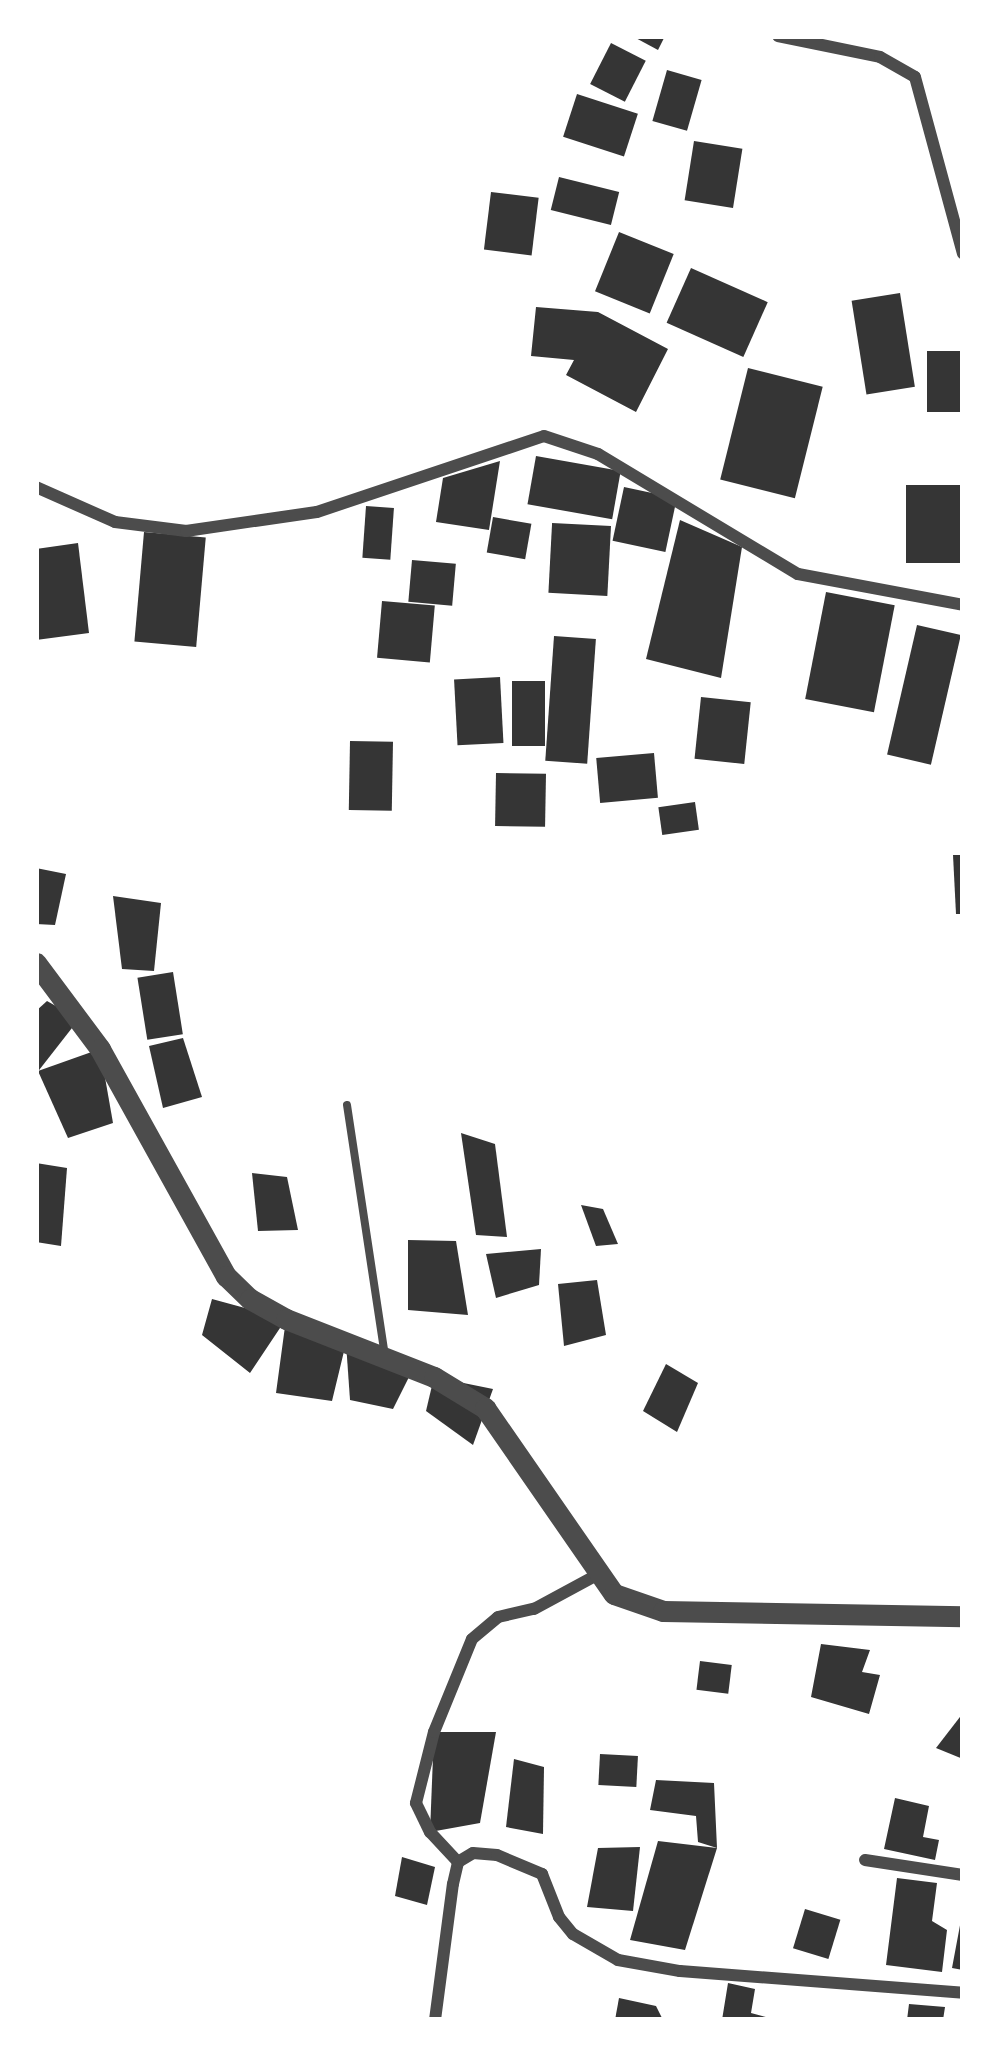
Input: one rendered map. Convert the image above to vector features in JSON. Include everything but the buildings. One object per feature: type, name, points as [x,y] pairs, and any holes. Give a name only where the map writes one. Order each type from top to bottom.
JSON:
[{"type":"street","points":[[778,36],[880,57],[916,77],[963,254]]},
{"type":"street","points":[[36,488],[115,522],[186,531],[317,512],[544,436],[598,454],[799,574],[963,605]]},
{"type":"street","points":[[36,962],[100,1048],[226,1276],[250,1298],[286,1318],[434,1377],[485,1408],[614,1594],[662,1611],[963,1616]]},
{"type":"street","points":[[458,1862],[430,1832],[416,1803],[434,1732],[472,1640],[498,1617],[534,1609],[597,1575]]},
{"type":"street","points":[[458,1862],[473,1853],[497,1855],[542,1874],[559,1917],[573,1934],[618,1960],[680,1970],[963,1994]]},
{"type":"street","points":[[866,1860],[963,1875]]},
{"type":"street","points":[[435,2020],[458,1862]]},
{"type":"lane","points":[[346,1105],[386,1358]]}]
